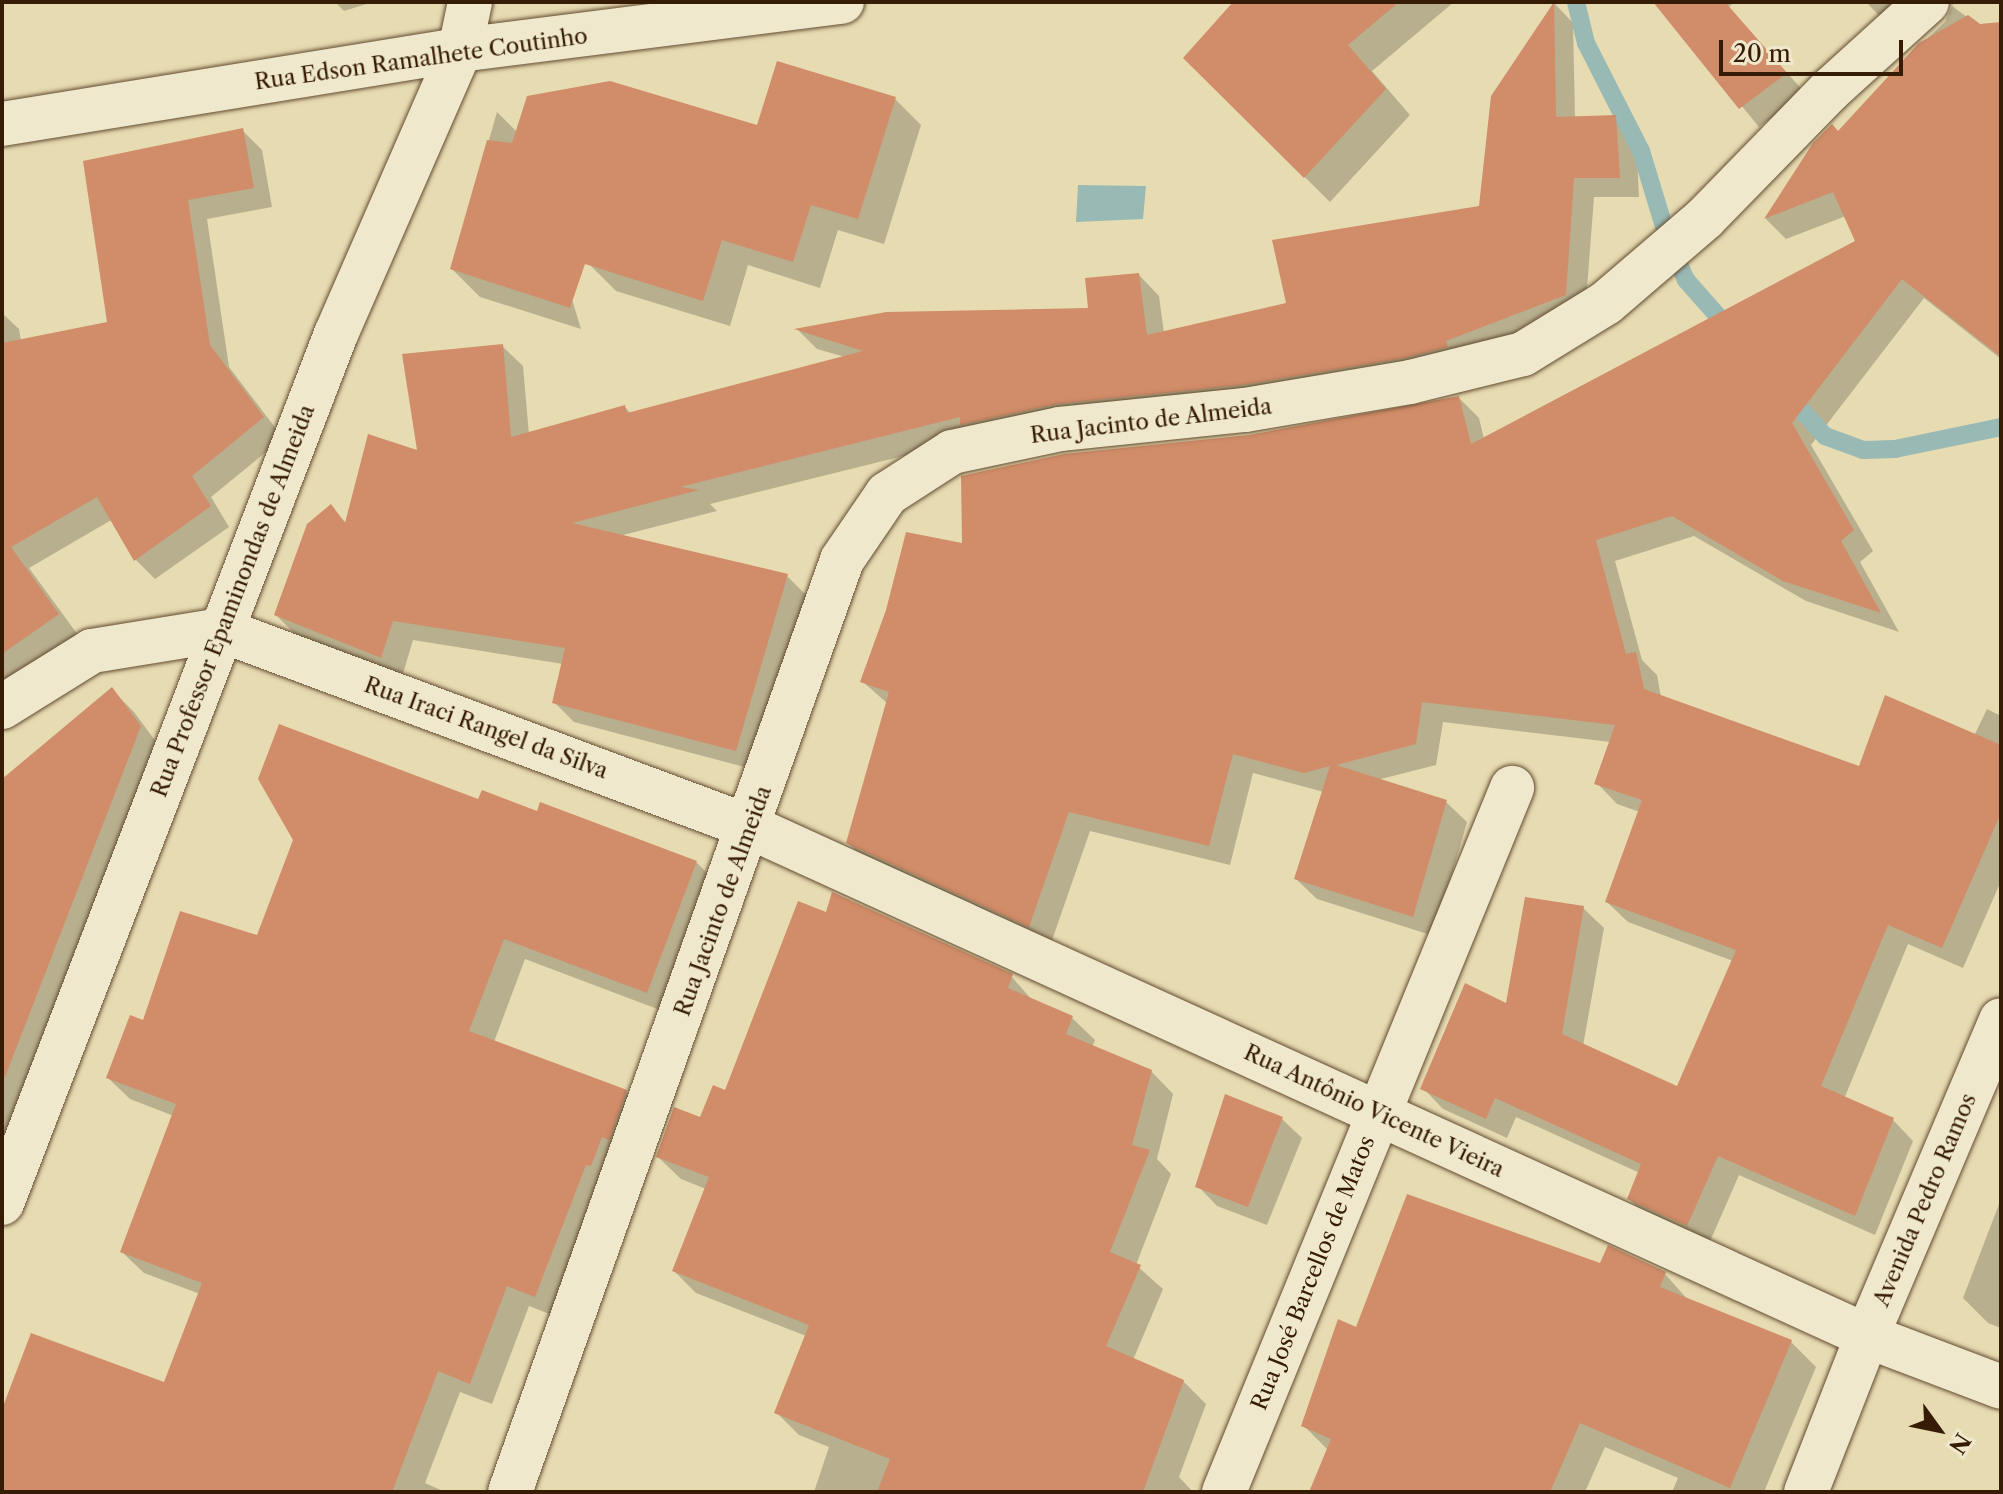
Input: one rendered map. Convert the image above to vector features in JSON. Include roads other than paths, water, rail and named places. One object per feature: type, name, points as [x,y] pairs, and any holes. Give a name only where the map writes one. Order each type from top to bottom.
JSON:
[{"type":"street","name":"Rua Professor Epaminondas de Almeida","points":[[2,1203],[336,334],[460,50],[470,2]]},
{"type":"street","name":"Rua Edson Ramalhete Coutinho","points":[[2,124],[460,50],[842,2]]},
{"type":"street","name":"Rua Jacinto de Almeida","points":[[510,1492],[750,827],[842,560],[887,494],[952,452],[1060,429],[1275,405],[1410,382],[1523,354],[1606,303],[1705,218],[1830,90],[1927,2]]},
{"type":"street","name":"Rua Iraci Rangel da Silva","points":[[221,630],[750,827]]},
{"type":"street","points":[[2,707],[92,651],[221,630]]},
{"type":"street","name":"Rua José Barcellos de Matos","points":[[1224,1492],[1512,788]]},
{"type":"street","name":"Rua Antônio Vicente Vieira","points":[[750,827],[1867,1336],[2001,1387]]},
{"type":"street","name":"Avenida Pedro Ramos","points":[[1806,1492],[1867,1336],[2001,1020]]},
{"type":"water","points":[[1078,185],[1146,186],[1143,219],[1076,222]]},
{"type":"waterway","points":[[1576,2],[1586,43],[1641,151],[1668,240],[1686,280],[1732,332]]},
{"type":"waterway","points":[[1786,393],[1825,436],[1863,450],[1895,449],[2001,427]]}]
